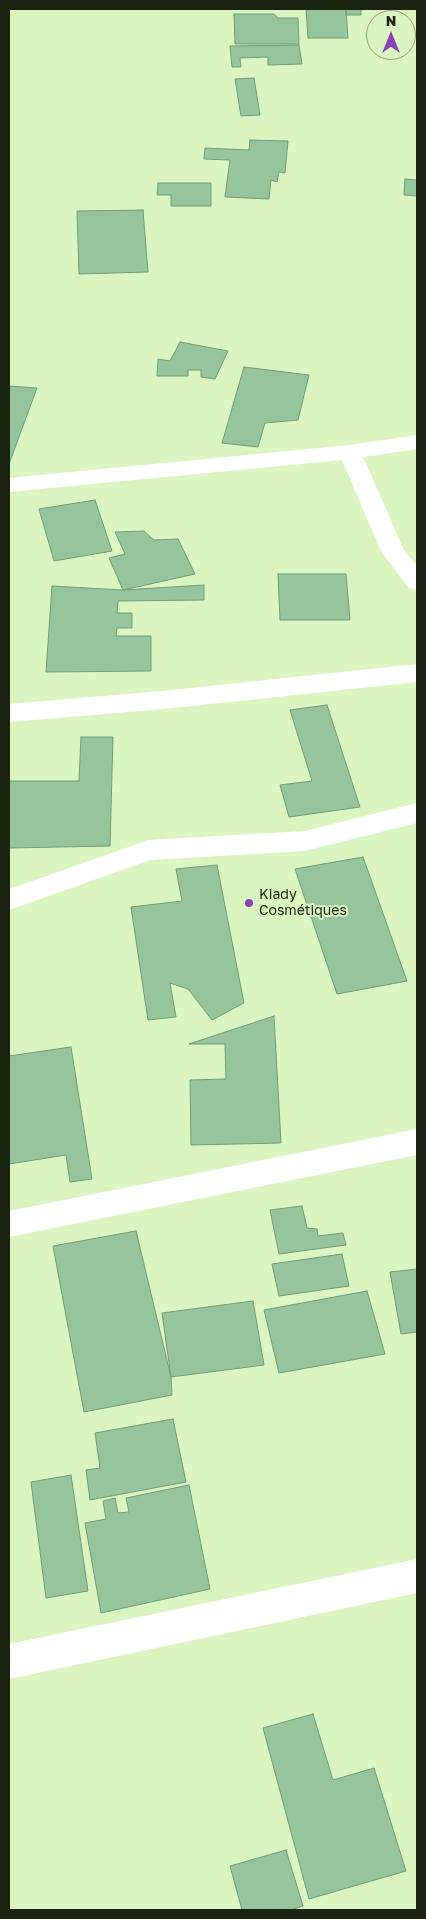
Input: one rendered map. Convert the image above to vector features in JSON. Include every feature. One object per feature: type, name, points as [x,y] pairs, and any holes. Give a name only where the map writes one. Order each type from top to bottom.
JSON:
[{"type":"street","points":[[9,485],[350,452],[417,442]]},
{"type":"street","points":[[350,452],[394,553],[417,582]]},
{"type":"street","points":[[9,713],[163,700],[417,673]]},
{"type":"street","points":[[9,900],[149,850],[305,841],[417,813]]},
{"type":"street","points":[[9,1224],[417,1142]]},
{"type":"street","points":[[9,1662],[417,1576]]},
{"type":"building","points":[[306,9],[346,9],[348,38],[308,38]]},
{"type":"building","points":[[346,9],[361,9],[361,15],[346,15]]},
{"type":"building","points":[[234,14],[274,14],[278,18],[298,18],[299,44],[235,44]]},
{"type":"building","points":[[299,45],[302,64],[268,65],[268,57],[240,58],[241,67],[232,67],[230,46]]},
{"type":"building","points":[[254,78],[260,115],[241,116],[235,79]]},
{"type":"building","points":[[250,140],[288,141],[285,173],[279,172],[277,182],[271,180],[269,199],[225,197],[230,160],[204,159],[205,148],[249,150]]},
{"type":"building","points":[[405,179],[417,180],[417,196],[404,195]]},
{"type":"building","points":[[158,183],[211,183],[211,206],[171,206],[171,195],[157,195]]},
{"type":"building","points":[[143,210],[148,272],[79,274],[77,211]]},
{"type":"building","points":[[180,342],[228,351],[215,379],[201,377],[201,370],[188,370],[188,376],[157,376],[158,359],[170,361]]},
{"type":"building","points":[[244,367],[309,375],[298,420],[265,423],[258,447],[222,443]]},
{"type":"building","points":[[9,386],[37,388],[9,464]]},
{"type":"building","points":[[95,500],[112,551],[54,561],[39,509]]},
{"type":"building","points":[[144,531],[154,540],[178,539],[195,574],[123,590],[109,558],[125,554],[115,532]]},
{"type":"building","points":[[278,574],[346,574],[350,620],[280,620]]},
{"type":"building","points":[[204,585],[204,600],[118,601],[117,613],[132,613],[132,628],[117,628],[116,636],[151,636],[151,671],[46,672],[52,586],[123,590]]},
{"type":"building","points":[[327,705],[360,807],[289,817],[280,785],[312,781],[290,710]]},
{"type":"building","points":[[81,737],[113,737],[110,846],[9,848],[9,781],[79,781]]},
{"type":"building","points":[[363,857],[407,981],[337,994],[295,869]]},
{"type":"building","points":[[217,865],[244,1003],[212,1020],[188,989],[170,983],[176,1017],[148,1020],[131,907],[182,901],[176,869]]},
{"type":"building","points":[[274,1016],[281,1143],[191,1145],[190,1080],[226,1079],[225,1044],[189,1044]]},
{"type":"building","points":[[71,1047],[92,1179],[70,1182],[66,1155],[9,1164],[9,1056]]},
{"type":"building","points":[[302,1206],[307,1228],[317,1229],[318,1236],[343,1233],[346,1245],[279,1254],[270,1210]]},
{"type":"building","points":[[136,1231],[171,1377],[172,1395],[84,1412],[53,1246]]},
{"type":"building","points":[[342,1254],[349,1286],[279,1296],[272,1264]]},
{"type":"building","points":[[417,1269],[417,1332],[401,1334],[390,1272]]},
{"type":"building","points":[[367,1291],[385,1354],[279,1373],[264,1310]]},
{"type":"building","points":[[253,1301],[264,1365],[171,1377],[162,1313]]},
{"type":"building","points":[[173,1419],[186,1482],[90,1500],[86,1470],[100,1468],[95,1433]]},
{"type":"building","points":[[71,1475],[88,1591],[46,1598],[31,1482]]},
{"type":"building","points":[[189,1485],[210,1589],[101,1613],[85,1523],[106,1519],[103,1501],[115,1498],[118,1513],[129,1512],[126,1498]]},
{"type":"building","points":[[313,1714],[333,1780],[374,1768],[406,1871],[309,1899],[263,1728]]},
{"type":"building","points":[[286,1850],[303,1906],[290,1910],[242,1910],[230,1866]]},
{"type":"place","name":"Kiady Cosmétiques","points":[[249,903]]}]
